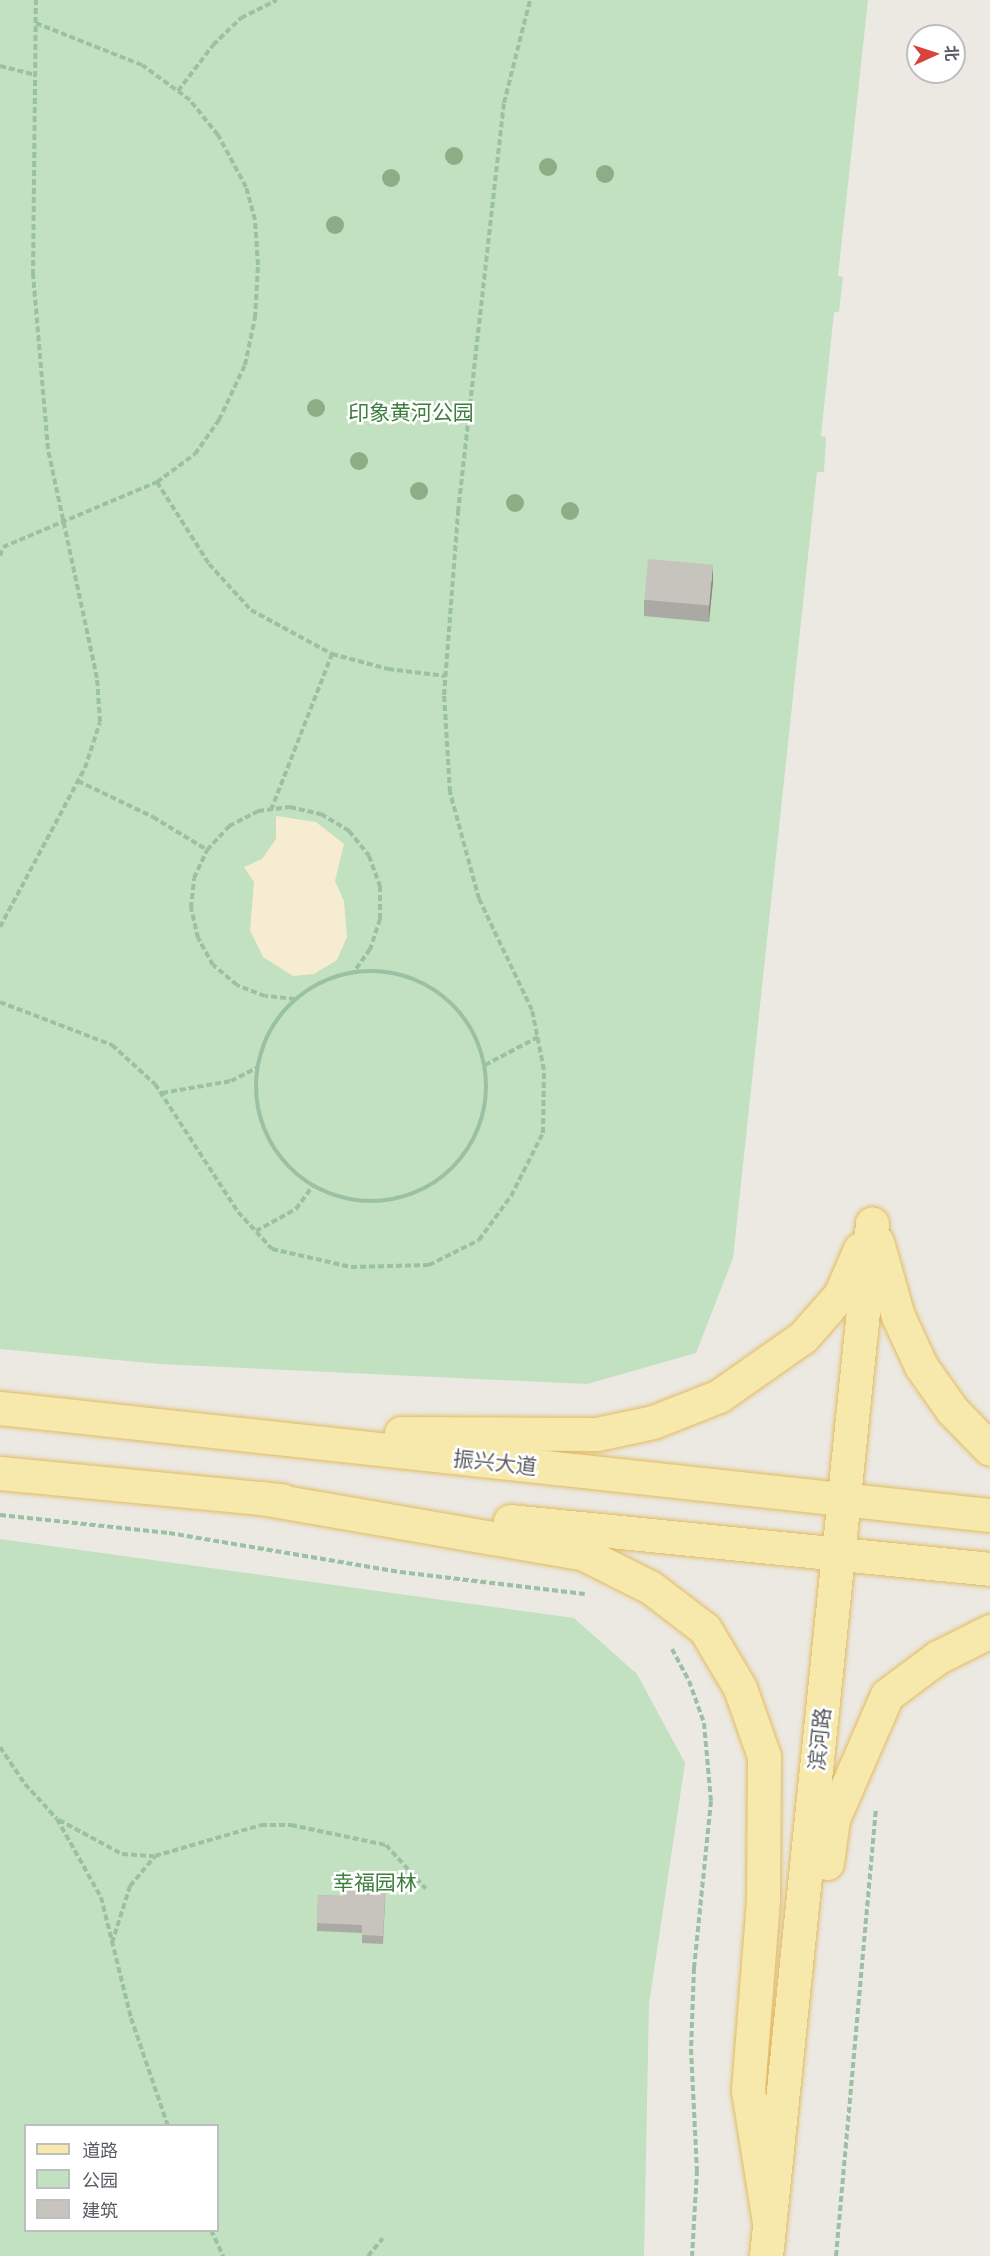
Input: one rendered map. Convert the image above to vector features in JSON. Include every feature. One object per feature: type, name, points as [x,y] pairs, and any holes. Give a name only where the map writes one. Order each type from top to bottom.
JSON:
[{"type":"main road","points":[[209,1431],[597,1434],[653,1422],[719,1396],[802,1337],[840,1295],[872,1223]]},
{"type":"main road","points":[[872,1223],[898,1316],[921,1366],[952,1410],[990,1449]]},
{"type":"main road","name":"滨河路","points":[[766,2256],[872,1223]]},
{"type":"main road","name":"振兴大道","points":[[0,1408],[990,1515]]},
{"type":"main road","points":[[0,1473],[838,1552],[990,1569]]},
{"type":"main road","points":[[261,1498],[584,1554],[650,1587],[705,1629],[740,1688],[764,1756],[763,1900],[748,2090],[769,2223]]},
{"type":"main road","points":[[769,2223],[833,1819],[887,1695],[938,1657],[990,1631]]},
{"type":"path","points":[[0,927],[78,781],[100,722],[97,678],[48,449],[33,275],[36,0]]},
{"type":"path","points":[[178,91],[213,45],[241,18],[277,0]]},
{"type":"path","points":[[0,1002],[112,1045],[162,1093],[238,1212],[272,1250],[351,1267],[429,1265],[479,1240],[512,1196],[543,1133],[544,1070],[532,1010],[479,899],[450,792],[446,676],[458,512],[504,103],[530,0]]},
{"type":"path","points":[[0,556],[3,547],[158,482],[195,454],[219,420],[245,365],[255,318],[258,265],[255,220],[246,187],[218,135],[178,91],[142,65],[36,23]]},
{"type":"path","points":[[0,66],[36,75]]},
{"type":"path","points":[[158,482],[209,564],[251,610],[332,654],[388,669],[446,676]]},
{"type":"path","points":[[271,810],[332,654]]},
{"type":"path","points":[[78,781],[153,817],[207,850]]},
{"type":"path","points":[[295,999],[265,996],[237,985],[213,964],[198,938],[192,898],[194,878],[207,850],[229,826],[258,812],[290,807],[321,814],[349,831],[369,856],[380,886],[380,919],[370,949],[352,974]]},
{"type":"path","points":[[376,970],[414,979],[446,999],[471,1028],[484,1065],[486,1102],[474,1138],[453,1169],[430,1185],[386,1202],[348,1200],[313,1186],[284,1162],[265,1130],[256,1094],[259,1066],[276,1021],[295,999],[338,976],[352,974],[376,970]]},
{"type":"path","points":[[484,1065],[538,1037]]},
{"type":"path","points":[[162,1093],[231,1081],[259,1066]]},
{"type":"path","points":[[255,1231],[296,1209],[313,1186]]},
{"type":"path","points":[[0,1515],[170,1533],[400,1572],[589,1594]]},
{"type":"path","points":[[669,1645],[689,1681],[704,1723],[711,1792],[694,1968],[691,2049],[697,2170],[692,2256]]},
{"type":"path","points":[[0,1747],[25,1784],[57,1819],[101,1897],[131,2018],[167,2124]]},
{"type":"path","points":[[836,2256],[877,1800]]},
{"type":"path","points":[[57,1819],[122,1854],[155,1856],[261,1825],[291,1824],[386,1845],[426,1889]]},
{"type":"path","points":[[112,1943],[130,1886],[155,1856]]},
{"type":"path","points":[[212,2232],[223,2256]]},
{"type":"path","points":[[368,2256],[384,2238]]},
{"type":"green space","name":"印象黄河公园","points":[[0,0],[868,0],[838,276],[843,277],[839,312],[834,312],[821,436],[826,437],[824,472],[817,472],[733,1258],[696,1353],[587,1384],[160,1364],[0,1349]]},
{"type":"green space","name":"幸福园林","points":[[0,1539],[574,1618],[637,1674],[685,1763],[649,2004],[644,2256],[0,2256]]},
{"type":"sand","points":[[276,816],[316,822],[344,844],[335,881],[344,901],[347,937],[337,960],[314,974],[293,976],[263,957],[250,930],[254,882],[244,867],[262,859],[276,839]]},
{"type":"building","points":[[648,559],[713,565],[709,606],[644,600]]},
{"type":"building","points":[[368,1873],[386,1874],[383,1936],[362,1935],[362,1925],[317,1923],[318,1895],[343,1896],[344,1884],[368,1885]]}]
